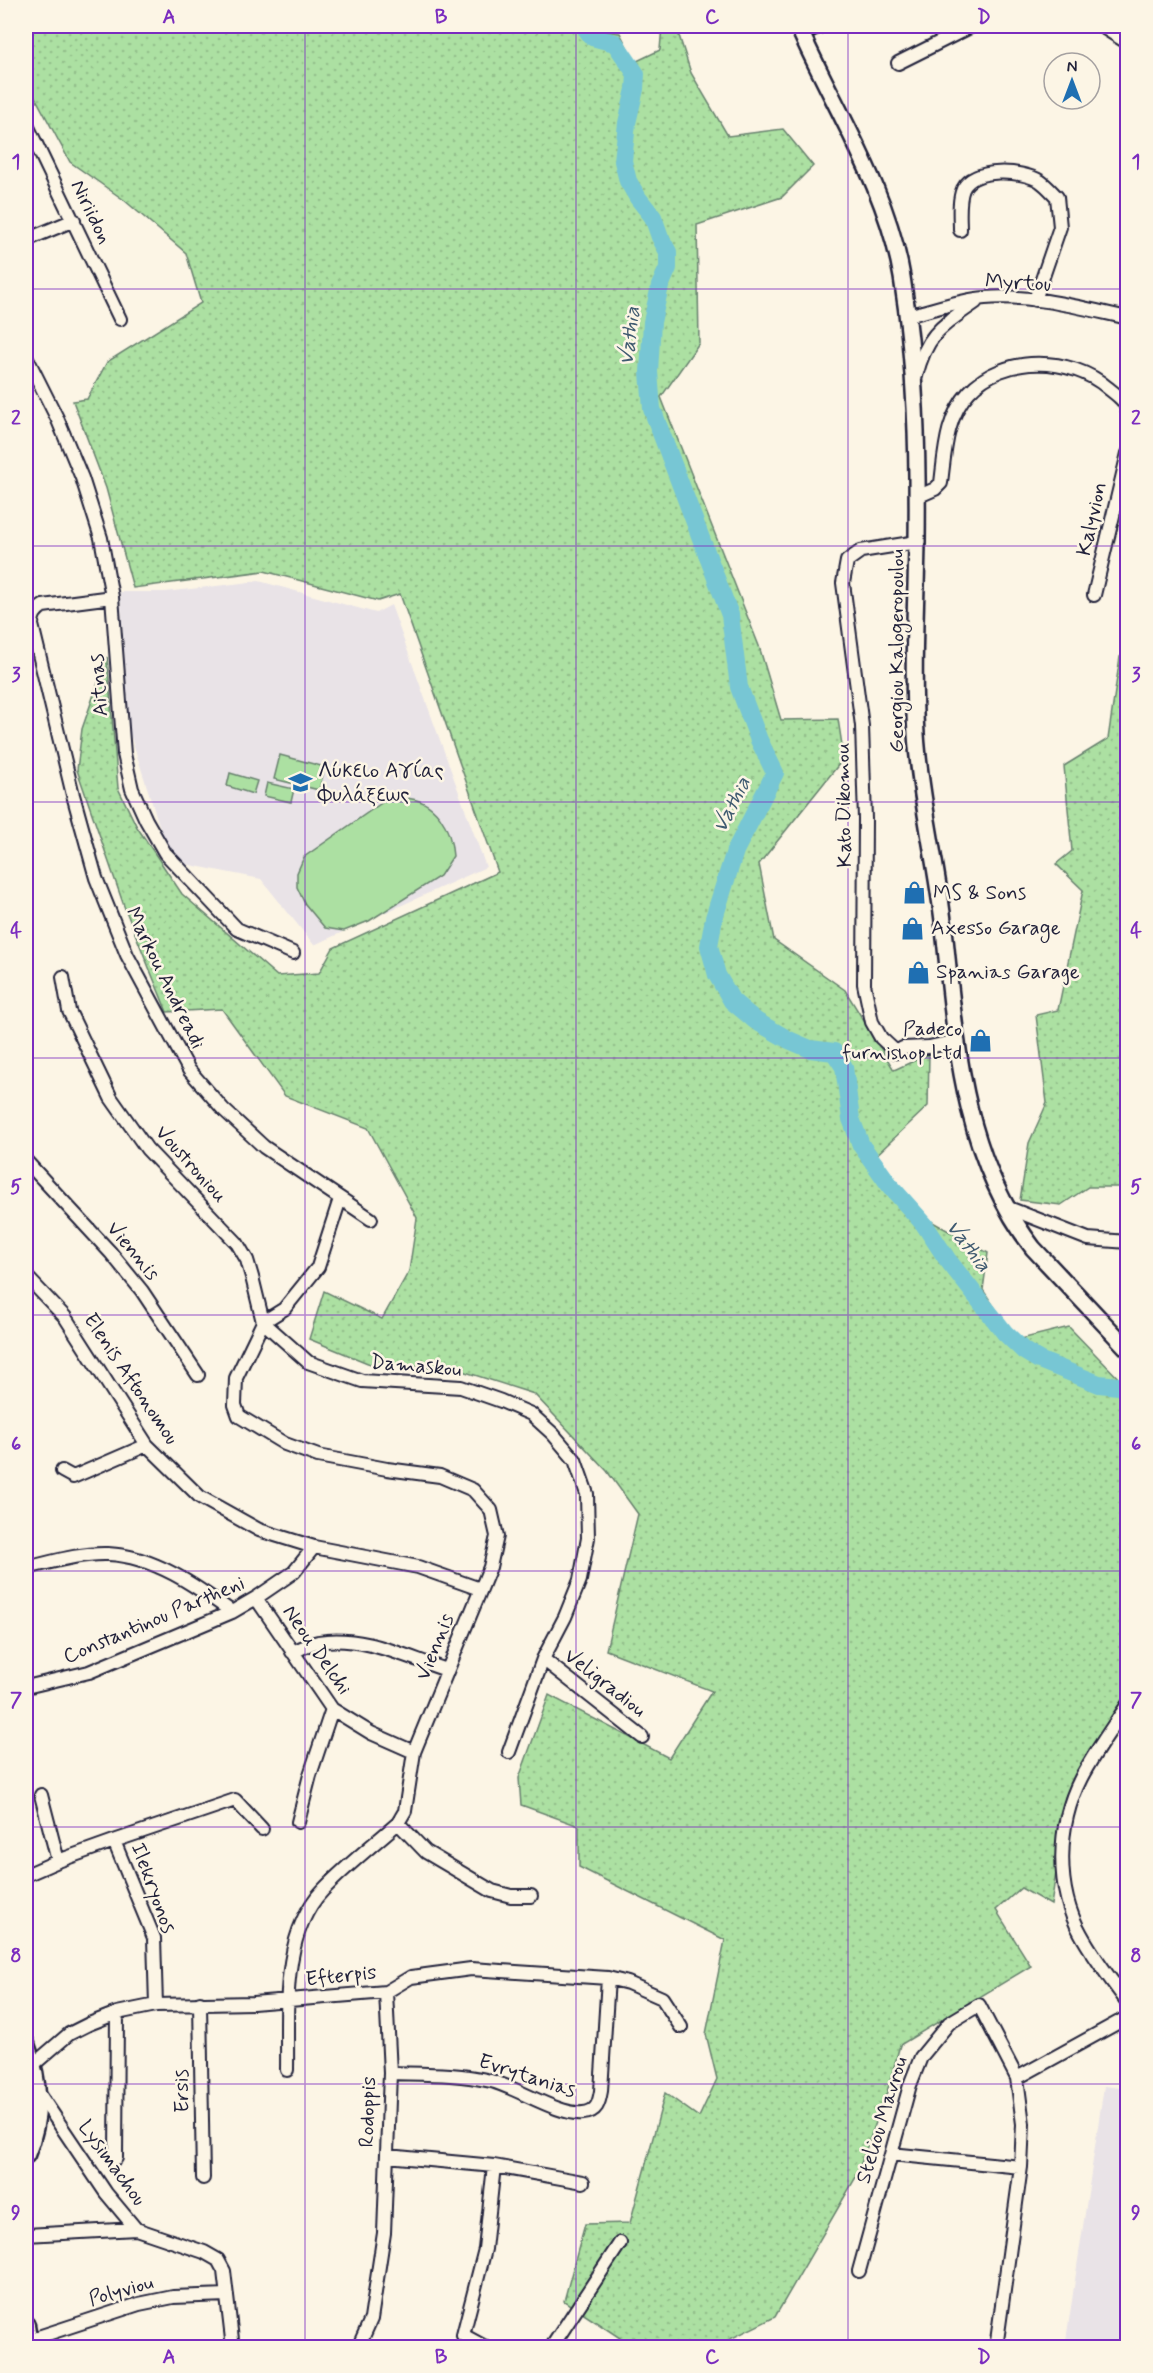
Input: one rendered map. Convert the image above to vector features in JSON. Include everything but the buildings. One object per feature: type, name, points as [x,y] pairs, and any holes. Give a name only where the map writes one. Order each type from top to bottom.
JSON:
[{"type":"main road","points":[[26,2044],[38,2092],[35,2130],[26,2155]]},
{"type":"street","points":[[800,30],[821,26]]},
{"type":"street","points":[[898,63],[972,26]]},
{"type":"street","points":[[1101,26],[1128,43]]},
{"type":"street","name":"Georgiou Kalogeropoulou","points":[[800,30],[861,152],[889,225],[901,273],[914,383],[917,497],[916,733],[967,1102],[979,1149],[1019,1230],[1033,1248],[1128,1349]]},
{"type":"street","name":"Niriidon","points":[[26,123],[120,319]]},
{"type":"street","points":[[960,230],[960,198],[964,186],[978,175],[1006,172],[1039,180],[1057,197],[1060,227],[1035,300]]},
{"type":"street","points":[[26,240],[74,220]]},
{"type":"street","points":[[914,383],[921,355],[931,339],[951,319],[982,298]]},
{"type":"street","name":"Myrtou","points":[[907,316],[982,298],[1035,300],[1128,318]]},
{"type":"street","name":"Aitnas","points":[[26,356],[57,418],[82,478],[101,538],[112,597],[124,754],[132,789],[165,853],[237,929],[293,953]]},
{"type":"street","points":[[917,497],[935,489],[941,483],[952,417],[969,392],[986,378],[1006,368],[1049,364],[1072,368],[1096,377],[1125,402],[1128,412]]},
{"type":"street","name":"Kalyvion","points":[[1094,595],[1128,453]]},
{"type":"street","name":"Kato Dikomou","points":[[917,542],[861,551],[847,561],[843,583],[862,726],[865,819],[864,984],[872,1022],[881,1038],[896,1052],[903,1048],[929,1047],[957,1041]]},
{"type":"street","name":"Markou Andreadi","points":[[112,597],[43,606],[36,610],[32,618],[36,643],[96,878],[127,955],[189,1070],[223,1108],[264,1147],[371,1219]]},
{"type":"street","name":"Voustroniou","points":[[63,977],[69,1011],[111,1098],[147,1149],[237,1243],[247,1260],[263,1322]]},
{"type":"street","name":"Viennis","points":[[26,1161],[111,1253],[142,1291],[198,1375]]},
{"type":"street","points":[[263,1322],[284,1309],[318,1267],[340,1199]]},
{"type":"street","points":[[1006,1207],[1088,1239],[1128,1242]]},
{"type":"street","name":"Elenis Aftonomou","points":[[26,1276],[65,1317],[147,1445],[200,1497],[259,1530],[314,1547],[418,1567],[480,1589]]},
{"type":"street","name":"Viennis","points":[[263,1322],[237,1377],[235,1405],[239,1416],[285,1444],[318,1456],[440,1476],[473,1490],[491,1509],[497,1536],[490,1567],[414,1752],[405,1811],[398,1823],[322,1891],[304,1916],[293,1944],[287,2070]]},
{"type":"street","name":"Damaskou","points":[[263,1322],[308,1362],[363,1381],[461,1387],[531,1414],[553,1434],[575,1460],[587,1494],[588,1538],[580,1580],[565,1617],[543,1659],[509,1752]]},
{"type":"street","points":[[62,1471],[73,1477],[147,1445]]},
{"type":"street","name":"Constantinou Partheni","points":[[26,1687],[89,1672],[232,1612],[294,1572],[314,1547]]},
{"type":"street","points":[[26,1568],[81,1556],[107,1554],[127,1557],[177,1575],[232,1612]]},
{"type":"street","name":"Neou Delchi","points":[[256,1598],[332,1709],[371,1734],[414,1752]]},
{"type":"street","points":[[292,1652],[316,1642],[341,1640],[367,1644],[447,1670]]},
{"type":"street","name":"Veligradiou","points":[[543,1659],[642,1737]]},
{"type":"street","points":[[1128,1704],[1081,1778],[1067,1814],[1062,1854],[1065,1894],[1080,1934],[1128,2003]]},
{"type":"street","points":[[298,1822],[310,1775],[332,1709]]},
{"type":"street","points":[[41,1796],[58,1861]]},
{"type":"street","name":"Ilekryonos","points":[[156,2006],[154,1938],[114,1841],[235,1800],[262,1829]]},
{"type":"street","points":[[398,1823],[426,1852],[492,1891],[511,1896],[531,1896]]},
{"type":"street","points":[[26,1875],[114,1841]]},
{"type":"street","name":"Efterpis","points":[[33,2065],[69,2034],[117,2013],[156,2006],[289,2001],[386,1992],[411,1977],[471,1969],[608,1978],[628,1983],[662,1998],[681,2027]]},
{"type":"street","name":"Evrytanias","points":[[390,2073],[459,2075],[492,2081],[580,2114],[592,2111],[599,2104],[601,2091],[608,1978]]},
{"type":"street","name":"Rodoppis","points":[[358,2348],[371,2319],[384,2233],[390,2073],[386,1992]]},
{"type":"street","name":"Ersis","points":[[200,2003],[203,2178]]},
{"type":"street","name":"Steliou Mavrou","points":[[859,2271],[910,2085],[921,2057],[949,2023],[979,2005],[1017,2078]]},
{"type":"street","points":[[116,2158],[117,2013]]},
{"type":"street","points":[[996,2348],[1021,2168],[1023,2124],[1017,2078],[1128,2017]]},
{"type":"street","name":"Lysimachou","points":[[38,2092],[106,2193],[136,2229],[204,2252],[218,2260],[224,2271],[233,2348]]},
{"type":"street","points":[[891,2154],[1021,2168]]},
{"type":"street","points":[[387,2156],[494,2166],[584,2182]]},
{"type":"street","points":[[487,2348],[463,2335],[485,2248],[494,2166]]},
{"type":"street","points":[[26,2235],[136,2229]]},
{"type":"street","points":[[551,2348],[620,2243]]},
{"type":"street","name":"Polyviou","points":[[28,2338],[139,2304],[173,2297],[227,2295]]},
{"type":"shaded area","name":"Λύκειο Αγίας Φυλάξεως","points":[[259,581],[376,613],[391,605],[486,867],[314,945],[261,879],[180,863],[161,831],[130,734],[120,592],[165,592]]},
{"type":"shaded area","points":[[1104,2086],[1127,2089],[1127,2347],[1065,2347]]},
{"type":"green space","points":[[26,26],[573,26],[620,33],[635,62],[660,50],[662,26],[676,26],[691,73],[728,136],[783,129],[813,166],[782,197],[697,225],[699,343],[661,397],[759,646],[781,720],[838,719],[844,758],[759,864],[774,940],[845,990],[894,1070],[929,1054],[928,1106],[870,1161],[895,1201],[988,1253],[983,1290],[1017,1340],[1069,1327],[1127,1387],[1128,1698],[1067,1801],[1051,1905],[1021,1888],[996,1910],[1031,1966],[900,2045],[887,2092],[856,2177],[775,2317],[714,2347],[613,2347],[620,2338],[564,2301],[585,2224],[630,2223],[665,2093],[699,2117],[717,2079],[706,2034],[725,1940],[579,1867],[579,1826],[521,1805],[519,1778],[549,1695],[669,1758],[712,1691],[606,1650],[638,1514],[607,1471],[534,1394],[456,1369],[370,1364],[309,1339],[324,1291],[382,1319],[409,1271],[417,1218],[368,1128],[285,1096],[222,1009],[167,1012],[124,906],[77,770],[82,729],[107,657],[118,788],[137,827],[182,894],[277,976],[319,973],[333,948],[498,872],[400,594],[378,601],[264,571],[133,588],[106,488],[73,401],[87,399],[107,362],[201,303],[186,253],[124,200],[70,162],[26,80]]},
{"type":"green space","points":[[1127,651],[1127,1187],[1088,1187],[1061,1205],[1020,1200],[1029,1143],[1047,1103],[1036,1015],[1058,1010],[1083,890],[1056,864],[1072,851],[1064,766],[1108,739],[1120,657]]},
{"type":"green space","points":[[280,755],[325,767],[319,790],[274,779]]},
{"type":"green space","points":[[230,773],[257,781],[253,794],[227,786]]},
{"type":"green space","points":[[267,783],[294,789],[291,802],[264,796]]},
{"type":"green space","points":[[404,798],[425,804],[440,817],[449,835],[453,856],[440,876],[369,921],[344,931],[325,928],[305,904],[297,887],[297,873],[304,857],[383,802]]},
{"type":"waterway","name":"Vathia","points":[[584,26],[592,37],[615,43],[636,74],[623,161],[628,181],[653,217],[668,252],[668,268],[660,286],[652,322],[649,372],[652,409],[730,615],[739,687],[759,740],[775,773],[735,851],[714,918],[709,946],[717,975],[732,1001],[756,1021],[810,1049],[834,1052],[844,1067],[851,1119],[861,1145],[891,1187],[924,1224],[947,1259],[1005,1333],[1024,1351],[1039,1360],[1099,1384],[1128,1387]]},
{"type":"place","name":"Λύκειο Αγίας Φυλάξεως","points":[[300,783]]},
{"type":"place","name":"MS & Sons","points":[[915,893]]},
{"type":"place","name":"Axesso Garage","points":[[913,928]]},
{"type":"place","name":"Spanias Garage","points":[[918,972]]},
{"type":"place","name":"Padeco furnishop Ltd","points":[[980,1041]]}]
